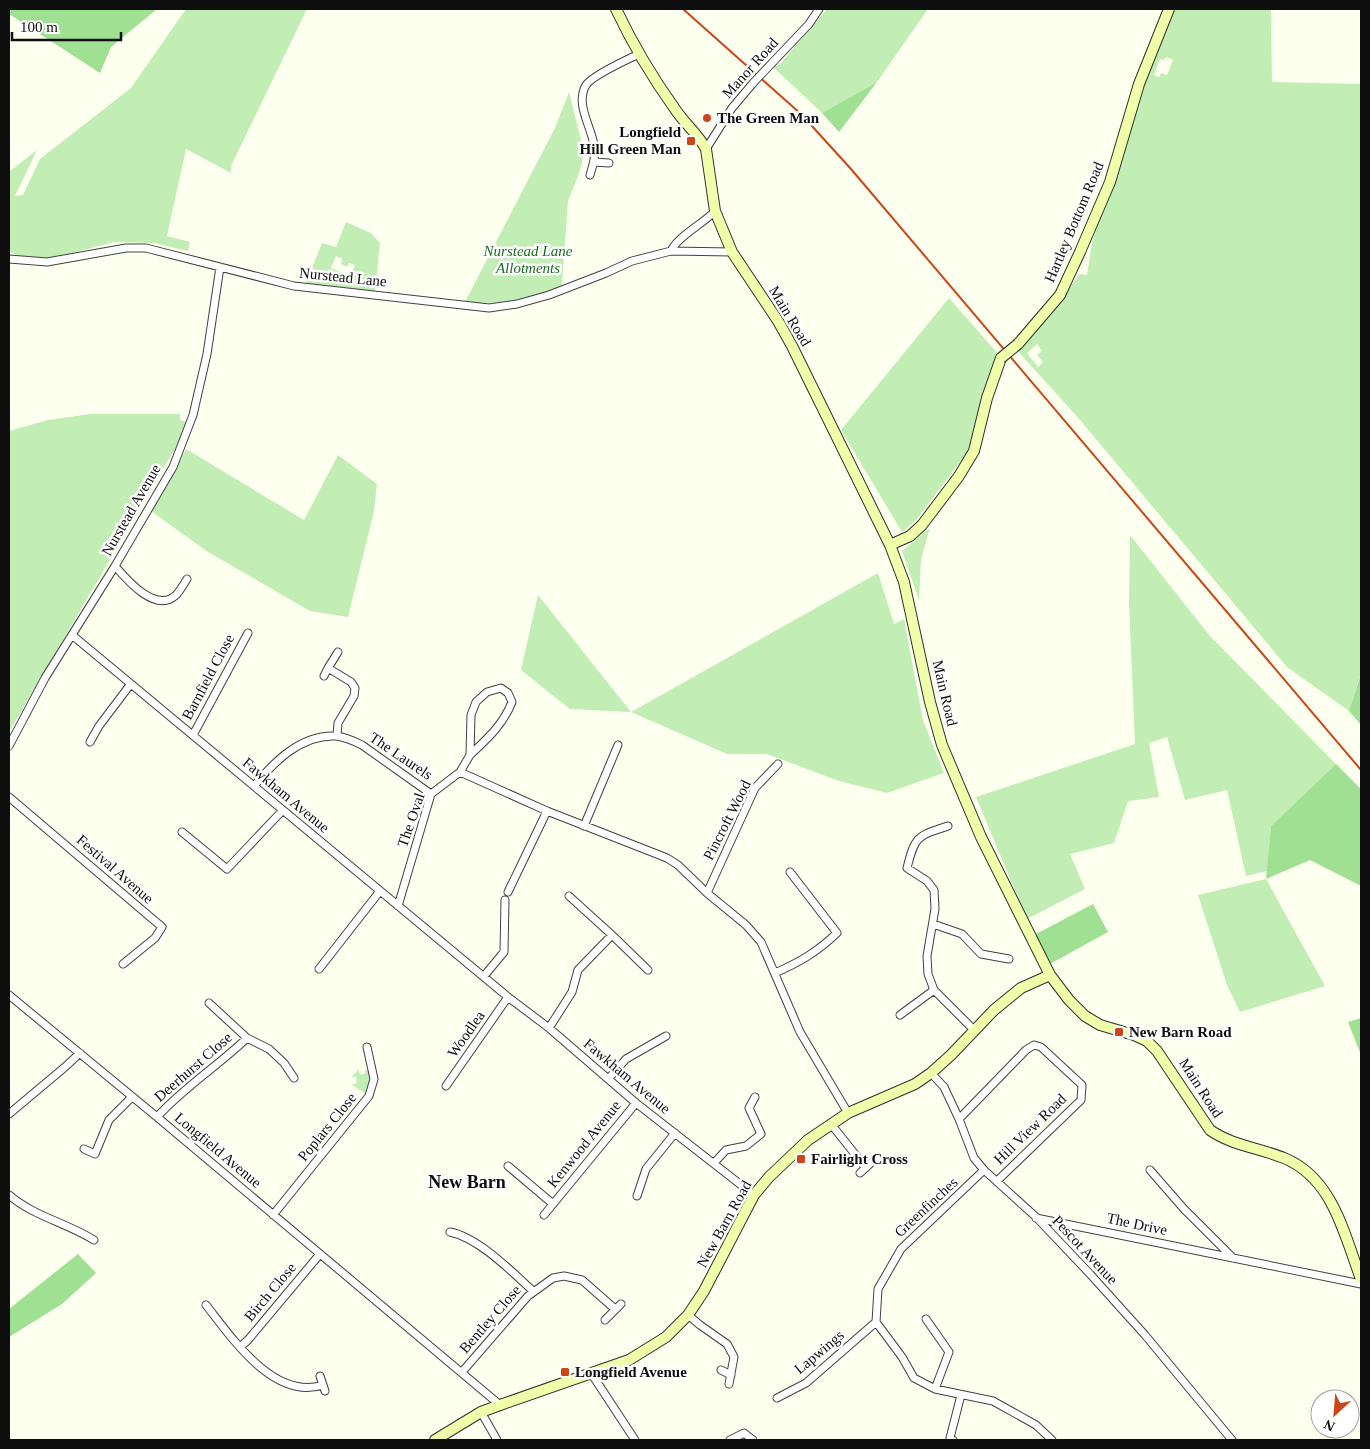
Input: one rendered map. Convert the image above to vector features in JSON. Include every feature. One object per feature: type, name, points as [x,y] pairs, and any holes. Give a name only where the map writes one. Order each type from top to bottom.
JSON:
[{"type":"main road","name":"Main Road","points":[[616,9],[655,82],[706,149],[716,211],[732,252],[778,320],[890,545],[904,582],[930,702],[942,745],[984,845],[1050,975],[1069,1000],[1085,1016],[1100,1025],[1134,1035],[1147,1042],[1157,1051],[1166,1061],[1210,1130],[1218,1136],[1283,1158],[1308,1173],[1322,1186],[1330,1199],[1361,1279]]},
{"type":"main road","name":"Hartley Bottom Road","points":[[890,545],[910,536],[922,525],[959,476],[974,451],[987,398],[1001,358],[1018,344],[1060,295],[1110,182],[1139,84],[1169,9]]},
{"type":"main road","name":"New Barn Road","points":[[435,1440],[481,1412],[629,1360],[666,1337],[688,1315],[704,1291],[754,1195],[769,1177],[808,1140],[848,1113],[914,1084],[931,1073],[994,1010],[1021,988],[1050,975]]},
{"type":"street","name":"Manor Road","points":[[706,149],[732,108],[809,24],[820,9]]},
{"type":"street","points":[[590,175],[594,162],[594,144],[582,104],[586,84],[600,74],[639,54]]},
{"type":"street","points":[[594,162],[609,162]]},
{"type":"street","points":[[671,251],[674,244],[716,211]]},
{"type":"street","name":"Nurstead Lane","points":[[9,259],[47,262],[126,248],[146,248],[294,286],[488,308],[517,304],[549,295],[606,273],[632,260],[671,251],[732,252]]},
{"type":"street","name":"Nurstead Avenue","points":[[9,746],[46,678],[173,467],[185,434],[190,426],[207,354],[220,266]]},
{"type":"street","points":[[115,566],[129,583],[152,599],[165,600],[175,596],[187,579]]},
{"type":"street","name":"Barnfield Close","points":[[193,734],[248,633]]},
{"type":"street","name":"Fawkham Avenue","points":[[72,635],[508,997],[549,1028],[636,1102],[754,1195]]},
{"type":"street","points":[[324,676],[338,652]]},
{"type":"street","points":[[254,786],[275,762],[297,747],[322,737],[337,736],[338,723],[354,696],[355,688],[351,682],[328,668]]},
{"type":"street","points":[[90,742],[98,726],[130,685]]},
{"type":"street","name":"The Oval","points":[[398,906],[431,794],[460,772],[470,755],[498,728],[507,716],[512,702],[508,693],[501,688],[487,692],[476,702],[471,715],[470,755]]},
{"type":"street","name":"The Laurels","points":[[337,736],[362,745],[431,794]]},
{"type":"street","points":[[584,826],[618,745]]},
{"type":"street","name":"Pincroft Wood","points":[[707,893],[756,788],[778,764]]},
{"type":"street","name":"Pincroft Wood","points":[[460,772],[547,811],[666,858],[678,865],[707,893],[746,925],[761,942],[775,973]]},
{"type":"street","name":"Festival Avenue","points":[[9,797],[162,927],[156,938],[123,964]]},
{"type":"street","points":[[182,832],[227,869],[282,811]]},
{"type":"street","points":[[508,892],[547,811]]},
{"type":"street","points":[[948,826],[922,834],[912,850],[907,868],[927,881],[934,890],[935,909],[927,956],[928,974],[934,990],[974,1030]]},
{"type":"street","points":[[790,872],[837,933],[820,949],[804,960],[775,973],[800,1032],[848,1113]]},
{"type":"street","points":[[319,969],[380,891]]},
{"type":"street","points":[[569,896],[648,970]]},
{"type":"street","points":[[484,976],[504,952],[505,900]]},
{"type":"street","points":[[933,924],[962,934],[981,954],[1009,958]]},
{"type":"street","points":[[549,1028],[572,992],[578,970],[612,935]]},
{"type":"street","points":[[900,1015],[934,990]]},
{"type":"street","name":"Longfield Avenue","points":[[9,996],[157,1117],[500,1405]]},
{"type":"street","name":"Woodlea","points":[[446,1086],[508,997]]},
{"type":"street","name":"Deerhurst Close","points":[[209,1003],[247,1038],[269,1049],[284,1063],[294,1078]]},
{"type":"street","points":[[609,1078],[626,1059],[666,1036]]},
{"type":"street","name":"Deerhurst Close","points":[[157,1117],[184,1090],[223,1060],[247,1038]]},
{"type":"street","name":"Hill View Road","points":[[959,1120],[1026,1050],[1034,1045],[1041,1047],[1082,1085],[1081,1100],[997,1181]]},
{"type":"street","name":"Poplars Close","points":[[273,1215],[370,1096],[374,1079],[367,1047]]},
{"type":"street","points":[[9,1114],[80,1053]]},
{"type":"street","name":"Pescot Avenue","points":[[931,1073],[944,1087],[974,1158],[984,1170],[1036,1217],[1090,1274],[1232,1440]]},
{"type":"street","points":[[84,1149],[95,1154],[108,1122],[132,1097]]},
{"type":"street","points":[[714,1163],[726,1150],[746,1146],[761,1134],[749,1108],[756,1097]]},
{"type":"street","name":"Kenwood Avenue","points":[[544,1215],[636,1102]]},
{"type":"street","points":[[831,1124],[866,1168]]},
{"type":"street","points":[[637,1196],[646,1169],[675,1133]]},
{"type":"street","name":"Kenwood Avenue","points":[[508,1166],[553,1204]]},
{"type":"street","name":"Greenfinches","points":[[876,1322],[878,1288],[901,1249],[984,1170]]},
{"type":"street","name":"The Drive","points":[[1150,1170],[1184,1209],[1233,1258]]},
{"type":"street","points":[[9,1196],[27,1208],[67,1225],[94,1240]]},
{"type":"street","name":"The Drive","points":[[1036,1217],[1361,1284]]},
{"type":"street","points":[[450,1232],[460,1234],[494,1256],[533,1291]]},
{"type":"street","name":"Birch Close","points":[[240,1347],[320,1254]]},
{"type":"street","name":"Bentley Close","points":[[462,1372],[533,1291],[556,1277],[574,1277],[584,1281],[615,1310]]},
{"type":"street","points":[[605,1320],[621,1304]]},
{"type":"street","name":"Birch Close","points":[[206,1305],[240,1347],[276,1379],[286,1384],[303,1388],[324,1388],[320,1376]]},
{"type":"street","points":[[688,1315],[727,1344],[734,1357],[729,1384]]},
{"type":"street","points":[[926,1318],[948,1352],[934,1389]]},
{"type":"street","points":[[876,1322],[902,1357],[914,1378],[934,1389],[993,1401],[1036,1425],[1052,1440]]},
{"type":"street","name":"Lapwings","points":[[776,1398],[806,1383],[876,1322]]},
{"type":"street","points":[[721,1370],[731,1375]]},
{"type":"street","points":[[591,1373],[635,1440]]},
{"type":"street","points":[[953,1440],[950,1438],[961,1395]]},
{"type":"street","points":[[481,1412],[497,1440]]},
{"type":"street","points":[[730,1440],[744,1433],[753,1440]]},
{"type":"green space","points":[[9,9],[157,9],[111,47],[100,73],[9,14]]},
{"type":"green space","points":[[186,9],[307,9],[231,166],[231,173],[186,149],[167,236],[190,242],[188,251],[154,243],[114,242],[50,259],[20,256],[9,252],[9,172],[37,150],[15,196],[23,195],[40,159],[131,88]]},
{"type":"green space","points":[[827,9],[928,9],[877,82],[822,113],[773,67],[779,65]]},
{"type":"green space","points":[[1174,9],[1271,9],[1272,82],[1361,84],[1361,673],[1349,711],[1287,667],[1080,420],[1016,349],[1061,301],[1079,274],[1087,275],[1092,242],[1146,78]],"holes":[[[1166,57],[1173,60],[1167,75],[1161,73],[1159,77],[1154,75],[1160,59],[1164,60]],[[1037,344],[1042,351],[1037,355],[1043,362],[1038,367],[1027,353]]]},
{"type":"green space","points":[[877,82],[839,132],[822,113]]},
{"type":"green space","name":"Nurstead Lane Allotments","points":[[569,92],[584,152],[580,171],[568,201],[562,285],[539,294],[515,300],[490,303],[465,302],[555,128]]},
{"type":"green space","points":[[346,222],[371,233],[380,243],[375,291],[306,283],[322,243],[336,247]],"holes":[[[336,256],[342,259],[341,264],[347,267],[349,263],[355,265],[350,276],[331,268]]]},
{"type":"green space","points":[[949,298],[999,355],[970,449],[916,520],[902,532],[841,430]]},
{"type":"green space","points":[[90,414],[180,414],[180,420],[188,422],[176,447],[9,732],[9,431],[48,420]]},
{"type":"green space","points":[[186,449],[304,520],[338,455],[377,484],[374,511],[348,617],[310,611],[208,552],[151,511]]},
{"type":"green space","points":[[930,528],[921,559],[919,600],[902,551]]},
{"type":"green space","points":[[1130,535],[1210,636],[1336,764],[1271,826],[1267,871],[1246,876],[1227,790],[1185,800],[1167,737],[1149,743],[1159,797],[1128,801],[1114,843],[1070,854],[1085,889],[1027,919],[976,797],[1135,744],[1129,603]]},
{"type":"green space","points":[[878,573],[894,624],[904,619],[923,720],[944,773],[887,793],[839,781],[767,754],[727,754],[631,712]]},
{"type":"green space","points":[[538,595],[631,712],[570,709],[521,670]]},
{"type":"green space","points":[[1361,674],[1361,725],[1349,711]]},
{"type":"green space","points":[[1336,764],[1361,789],[1361,886],[1310,860],[1266,879],[1271,826]]},
{"type":"green space","points":[[1266,879],[1325,986],[1240,1012],[1227,985],[1198,895]]},
{"type":"green space","points":[[1093,904],[1108,932],[1050,964],[1034,935]]},
{"type":"green space","points":[[1361,1018],[1361,1055],[1348,1022]]},
{"type":"green space","points":[[359,1069],[359,1073],[362,1075],[365,1073],[365,1069],[370,1073],[371,1080],[367,1095],[351,1084],[356,1084],[357,1078],[351,1078]]},
{"type":"green space","points":[[78,1254],[96,1273],[62,1304],[9,1337],[9,1309]]},
{"type":"railway","points":[[683,9],[801,114],[851,169],[1361,770]]},
{"type":"place","name":"The Green Man","points":[[707,118]]},
{"type":"place","name":"Longfield Hill Green Man","points":[[691,141]]},
{"type":"place","name":"New Barn Road","points":[[1119,1032]]},
{"type":"place","name":"Fairlight Cross","points":[[801,1159]]},
{"type":"place","name":"Longfield Avenue","points":[[565,1372]]},
{"type":"district","name":"New Barn","points":[[467,1182]]}]
